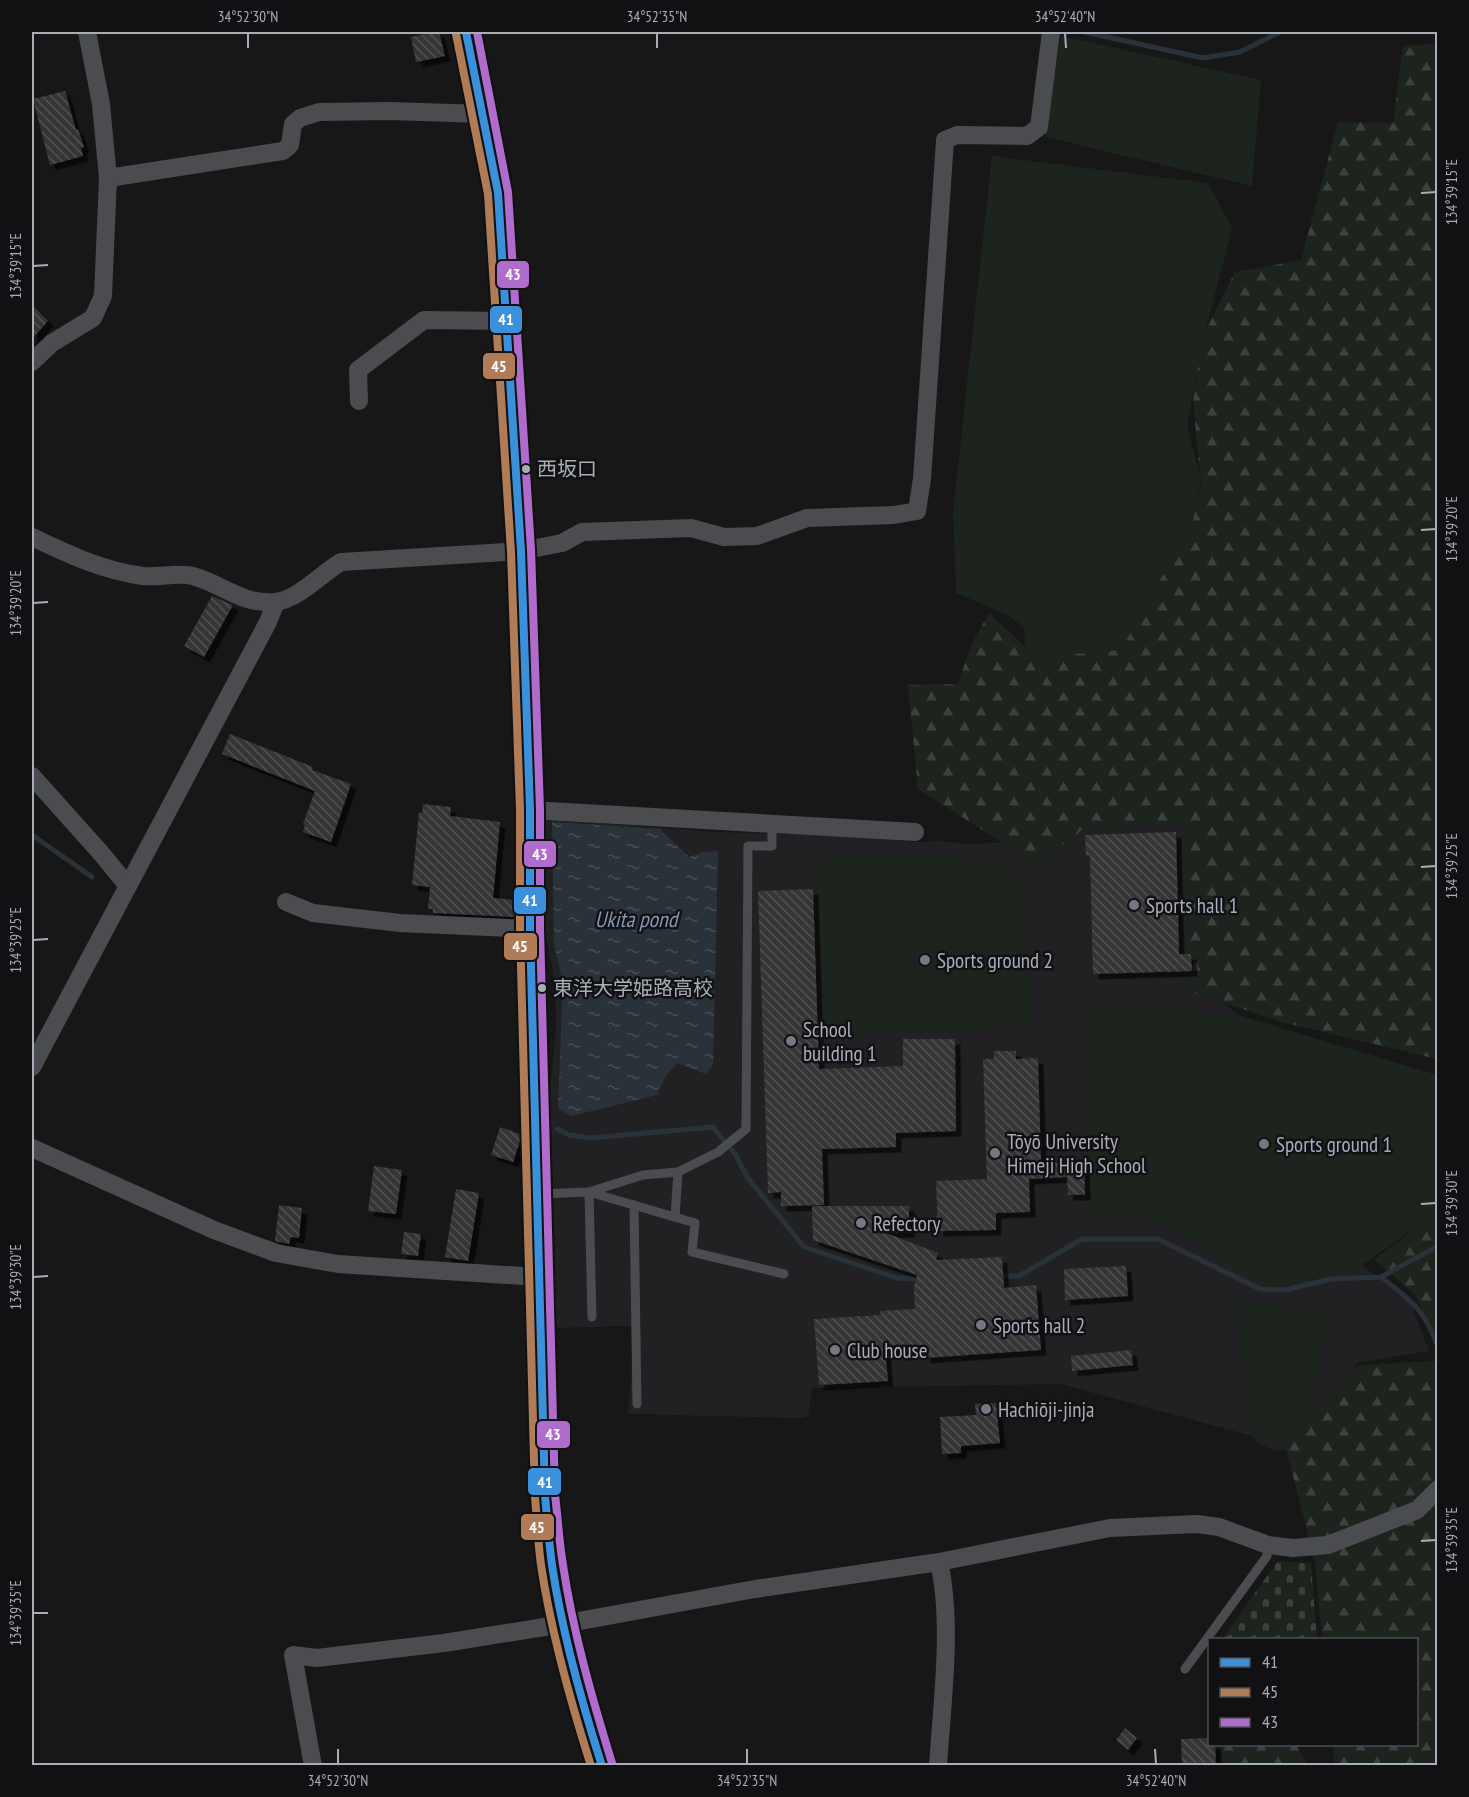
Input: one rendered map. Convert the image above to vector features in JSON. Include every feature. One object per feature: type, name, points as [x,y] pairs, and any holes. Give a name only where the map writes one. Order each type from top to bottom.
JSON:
[{"type":"main road","points":[[466,32],[498,193],[521,551],[530,810],[537,1277],[545,1496],[552,1565],[563,1624],[584,1709],[602,1766]]},
{"type":"street","points":[[32,362],[52,343],[93,318],[103,296],[108,178],[101,104],[87,32]]},
{"type":"street","points":[[32,537],[104,568],[145,576],[189,575],[205,580],[231,594],[252,600],[276,602],[309,588],[340,562],[521,551],[562,543],[582,532],[691,528],[724,537],[757,536],[807,519],[894,515],[917,511],[922,479],[945,140],[957,135],[1027,135],[1039,127],[1051,32]]},
{"type":"street","points":[[108,178],[283,150],[290,145],[293,124],[300,118],[319,112],[390,111],[484,114]]},
{"type":"street","points":[[359,401],[358,370],[424,320],[507,321]]},
{"type":"street","points":[[32,1067],[268,622],[276,602]]},
{"type":"street","points":[[32,777],[128,886]]},
{"type":"street","points":[[530,810],[915,832]]},
{"type":"street","points":[[286,902],[313,913],[389,921],[530,929]]},
{"type":"street","points":[[32,1148],[214,1230],[276,1253],[338,1264],[537,1277]]},
{"type":"street","points":[[313,1766],[293,1655],[317,1658],[372,1653],[563,1624],[755,1589],[939,1562],[1110,1528],[1197,1524],[1219,1527],[1268,1545],[1293,1548],[1328,1545],[1417,1510],[1437,1489]]},
{"type":"street","points":[[938,1766],[946,1640],[939,1562]]},
{"type":"lane","points":[[536,1194],[589,1192],[644,1175],[678,1172],[718,1152],[746,1129],[748,846],[772,846],[772,823]]},
{"type":"lane","points":[[675,1217],[678,1172]]},
{"type":"lane","points":[[589,1192],[695,1222],[692,1252],[784,1274]]},
{"type":"lane","points":[[589,1192],[592,1317]]},
{"type":"lane","points":[[634,1205],[637,1404]]},
{"type":"lane","points":[[1185,1670],[1267,1556],[1268,1545]]},
{"type":"shaded area","name":"Tōyō University Himeji High School","points":[[547,819],[717,832],[864,836],[912,842],[941,841],[965,844],[1045,841],[1079,824],[1184,825],[1204,986],[1238,1015],[1437,1075],[1437,1213],[1362,1265],[1411,1304],[1429,1351],[1357,1363],[1335,1422],[1290,1448],[1278,1451],[1258,1444],[1252,1436],[1061,1384],[812,1388],[808,1416],[799,1418],[628,1414],[635,1326],[550,1328],[549,1267],[555,1260],[550,1092],[556,1026],[555,983],[545,932],[544,822]]},
{"type":"green space","points":[[1061,36],[1261,80],[1252,186],[1045,137]]},
{"type":"green space","points":[[1437,44],[1437,1059],[1281,1022],[1189,991],[1184,825],[1085,828],[1036,864],[918,789],[908,685],[958,684],[971,645],[989,613],[1034,655],[1194,514],[1201,485],[1193,401],[1202,338],[1235,272],[1301,260],[1338,122],[1393,123],[1403,46]]},
{"type":"green space","points":[[992,156],[1208,183],[1232,228],[1203,341],[1187,426],[1201,480],[1193,521],[1121,650],[1026,658],[1024,628],[1008,615],[956,593],[953,512]]},
{"type":"green space","name":"Sports ground 2","points":[[907,855],[1004,861],[1026,892],[1031,1028],[827,1032],[816,868],[828,856]]},
{"type":"green space","name":"Sports ground 1","points":[[1087,1006],[1238,1015],[1437,1075],[1437,1213],[1343,1277],[1331,1275],[1271,1289],[1228,1272],[1217,1254],[1147,1216],[1092,1217]]},
{"type":"green space","points":[[1437,1212],[1437,1348],[1416,1295],[1374,1260]]},
{"type":"green space","points":[[1233,1297],[1330,1317],[1301,1434],[1279,1447],[1258,1439],[1252,1433]]},
{"type":"green space","points":[[1437,1361],[1437,1765],[1335,1765],[1333,1746],[1418,1746],[1418,1638],[1322,1638],[1315,1561],[1285,1445],[1360,1365]]},
{"type":"green space","points":[[1278,1561],[1311,1563],[1317,1638],[1223,1638]]},
{"type":"green space","points":[[1221,1746],[1297,1746],[1308,1765],[1222,1765]]},
{"type":"water","name":"Ukita pond","points":[[552,822],[660,829],[689,857],[704,852],[718,851],[713,1065],[706,1074],[677,1063],[665,1077],[657,1095],[571,1116],[558,1108],[563,982],[554,944]]},
{"type":"building","points":[[439,32],[445,56],[416,62],[411,37]]},
{"type":"building","points":[[65,91],[76,130],[78,129],[84,147],[81,148],[83,156],[50,165],[33,99]]},
{"type":"building","points":[[32,305],[48,321],[32,339]]},
{"type":"building","points":[[212,596],[233,605],[204,657],[184,646]]},
{"type":"building","points":[[230,734],[313,767],[312,770],[351,784],[331,842],[303,832],[305,825],[303,824],[315,791],[222,754]]},
{"type":"building","points":[[423,804],[451,807],[450,816],[500,822],[493,898],[515,900],[515,917],[433,913],[433,909],[428,909],[430,887],[412,885],[419,812],[422,813]]},
{"type":"building","name":"Sports hall 1","points":[[1176,832],[1179,954],[1191,954],[1192,971],[1093,974],[1090,855],[1086,856],[1085,835]]},
{"type":"building","points":[[813,889],[819,1069],[903,1066],[903,1039],[955,1039],[956,1131],[896,1133],[896,1147],[822,1149],[824,1205],[781,1206],[781,1192],[768,1193],[758,891]]},
{"type":"building","points":[[994,1051],[1016,1051],[1016,1059],[1038,1058],[1041,1163],[1084,1162],[1085,1195],[1068,1195],[1067,1177],[1029,1179],[1030,1212],[996,1213],[996,1230],[938,1231],[936,1181],[987,1179],[983,1059],[994,1059]]},
{"type":"building","points":[[500,1127],[520,1134],[513,1162],[491,1155]]},
{"type":"building","points":[[374,1166],[402,1170],[396,1214],[368,1211]]},
{"type":"building","points":[[456,1189],[479,1193],[468,1261],[445,1257]]},
{"type":"building","points":[[279,1205],[302,1208],[299,1238],[291,1237],[289,1244],[275,1241]]},
{"type":"building","points":[[812,1206],[909,1206],[909,1232],[886,1233],[938,1253],[936,1260],[1002,1257],[1004,1288],[1036,1285],[1041,1350],[925,1358],[924,1345],[894,1347],[894,1350],[885,1351],[888,1381],[819,1385],[814,1319],[881,1315],[880,1311],[915,1309],[914,1287],[917,1275],[813,1240]]},
{"type":"building","points":[[404,1232],[421,1234],[418,1256],[401,1254]]},
{"type":"building","points":[[1126,1266],[1128,1296],[1065,1300],[1064,1269]]},
{"type":"building","points":[[1131,1350],[1133,1365],[1072,1371],[1071,1356]]},
{"type":"building","points":[[996,1403],[1000,1443],[961,1446],[961,1453],[942,1454],[940,1417],[976,1415],[975,1404]]},
{"type":"building","points":[[1125,1728],[1137,1738],[1128,1750],[1116,1740]]},
{"type":"building","points":[[1208,1738],[1208,1746],[1215,1746],[1216,1766],[1182,1766],[1181,1739]]},
{"type":"waterway","points":[[1084,32],[1203,58],[1240,52],[1280,32]]},
{"type":"waterway","points":[[32,835],[92,877]]},
{"type":"waterway","points":[[557,1129],[569,1135],[591,1138],[713,1127],[735,1154],[748,1178],[804,1247],[897,1278],[913,1279]]},
{"type":"waterway","points":[[997,1276],[1019,1276],[1082,1239],[1158,1239],[1260,1289],[1285,1290],[1331,1279],[1381,1277],[1438,1246]]},
{"type":"waterway","points":[[1381,1277],[1422,1314],[1438,1347]]},
{"type":"transit line","name":"41","points":[[466,32],[498,193],[521,551],[530,810],[530,929],[545,1496],[552,1565],[561,1616],[602,1766]]},
{"type":"transit line","name":"43","points":[[477,32],[508,192],[531,550],[540,810],[540,929],[555,1495],[572,1615],[590,1689],[612,1763]]},
{"type":"transit line","name":"45","points":[[456,34],[488,194],[511,552],[520,810],[520,929],[535,1497],[545,1590],[569,1691],[591,1766]]},
{"type":"place","name":"西坂口","points":[[526,469]]},
{"type":"place","name":"Sports hall 1","points":[[1134,905]]},
{"type":"place","name":"Sports ground 2","points":[[925,960]]},
{"type":"place","name":"東洋大学姫路高校","points":[[542,988]]},
{"type":"place","name":"School building 1","points":[[791,1041]]},
{"type":"place","name":"Sports ground 1","points":[[1264,1144]]},
{"type":"place","name":"Tōyō University Himeji High School","points":[[995,1153]]},
{"type":"place","name":"Refectory","points":[[861,1223]]},
{"type":"place","name":"Sports hall 2","points":[[981,1325]]},
{"type":"place","name":"Club house","points":[[835,1350]]},
{"type":"place","name":"Hachiōji-jinja","points":[[986,1409]]}]
